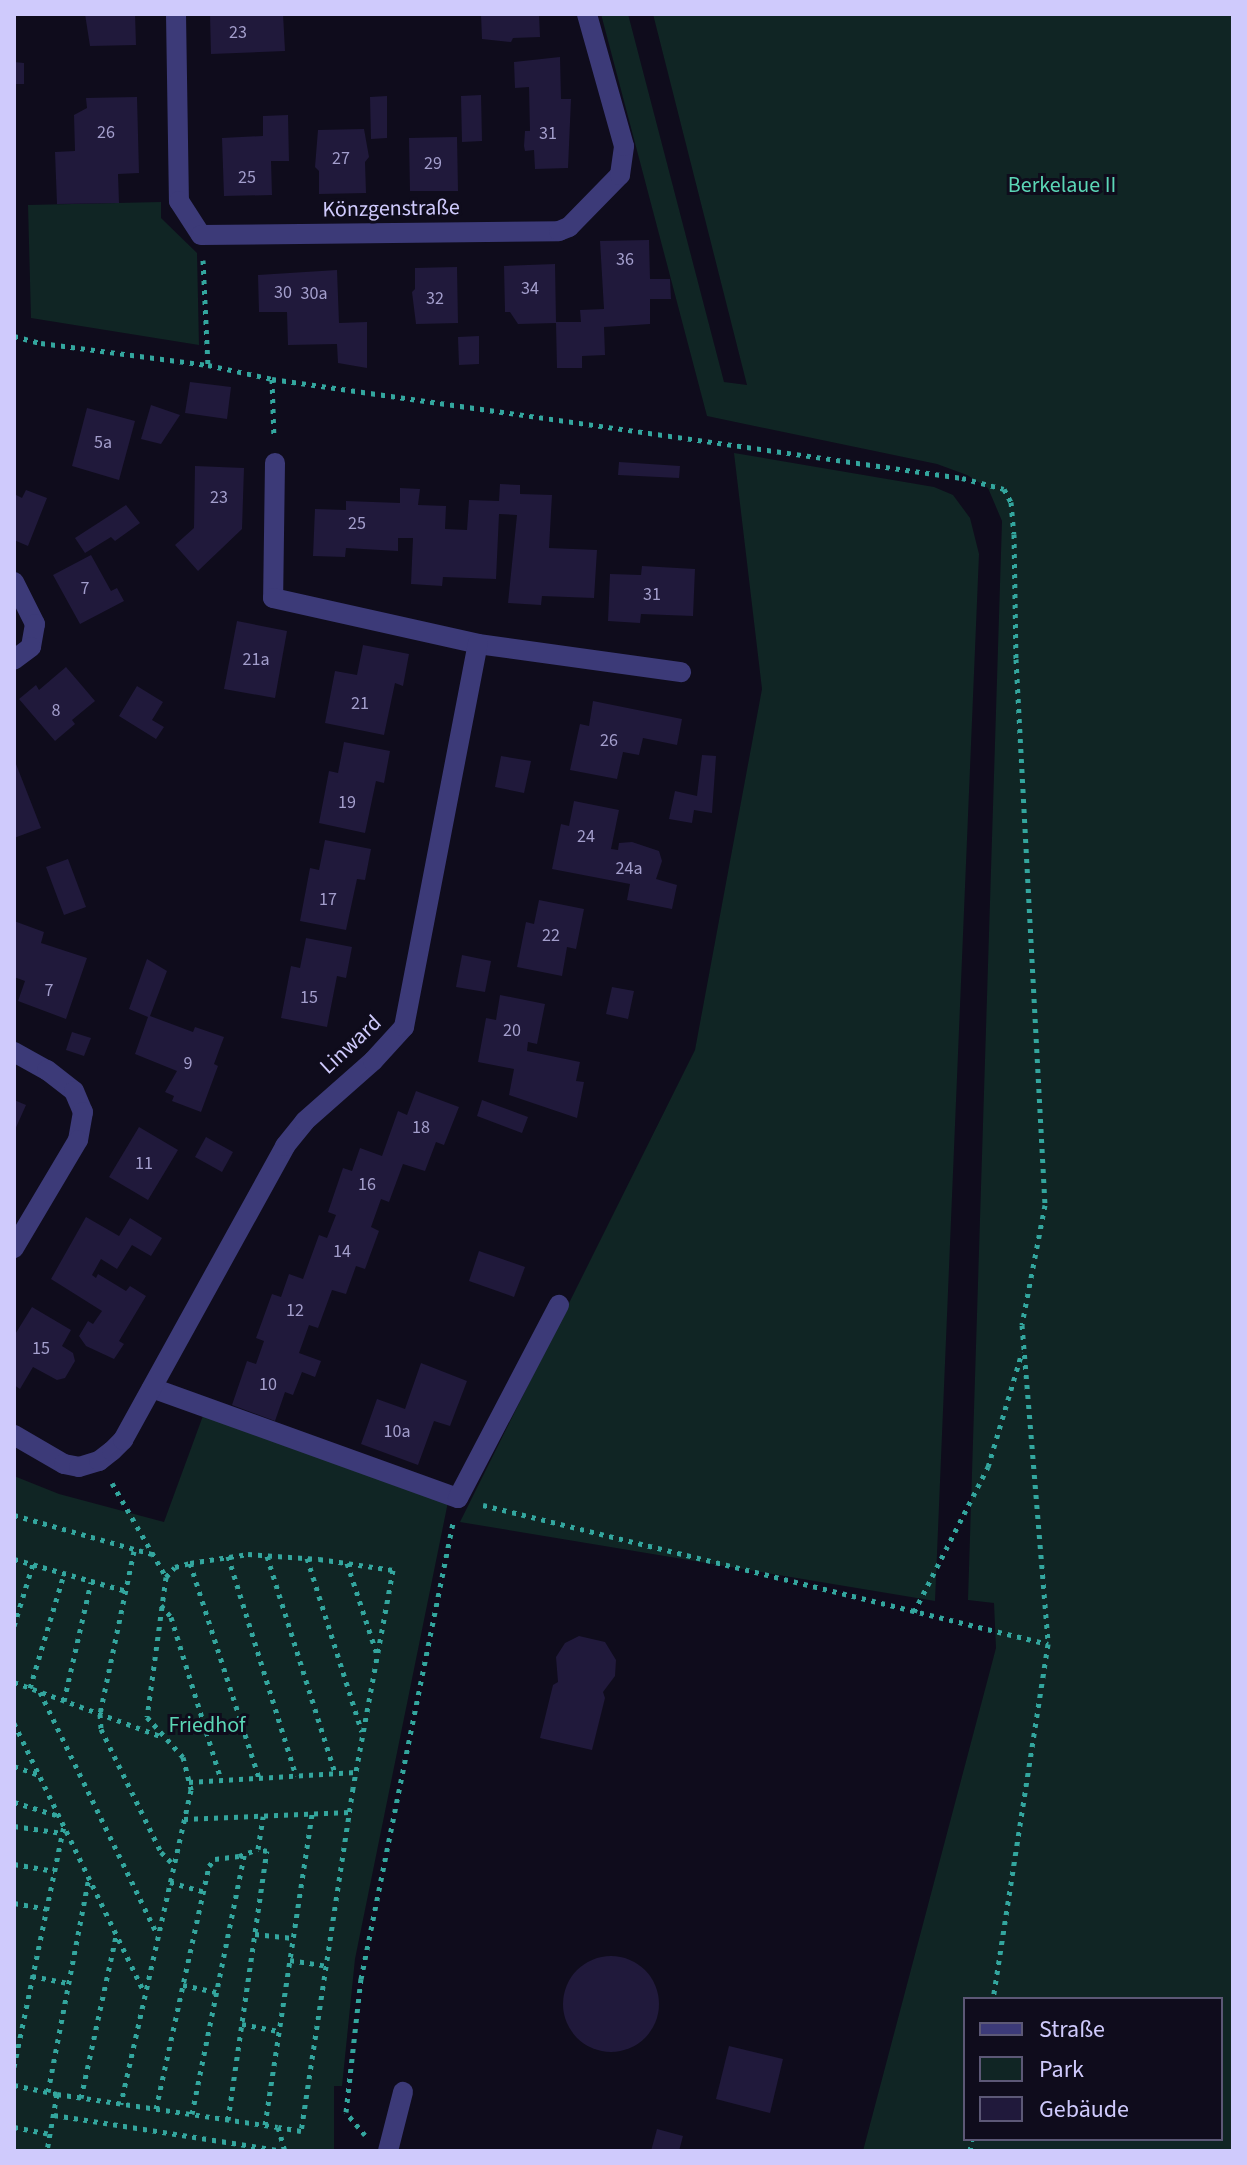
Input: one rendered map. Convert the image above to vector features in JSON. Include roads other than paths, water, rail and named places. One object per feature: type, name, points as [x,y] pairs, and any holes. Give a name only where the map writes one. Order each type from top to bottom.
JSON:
[{"type":"street","name":"Könzgenstraße","points":[[176,14],[179,201],[201,235],[559,231],[569,227],[620,175],[624,146],[587,14]]},
{"type":"street","points":[[275,463],[273,598],[478,644],[681,672]]},
{"type":"street","points":[[14,582],[35,624],[31,647],[14,660]]},
{"type":"street","name":"Linward","points":[[14,1435],[64,1464],[79,1467],[99,1461],[123,1440],[285,1146],[305,1121],[373,1061],[404,1027],[478,644]]},
{"type":"street","points":[[14,1052],[47,1070],[74,1091],[83,1112],[78,1140],[14,1248]]},
{"type":"street","points":[[152,1388],[458,1498],[559,1305]]},
{"type":"street","points":[[379,2146],[403,2092]]},
{"type":"park label","name":"Berkelaue II","points":[[1062,186]]},
{"type":"park label","name":"Friedhof","points":[[207,1726]]}]
